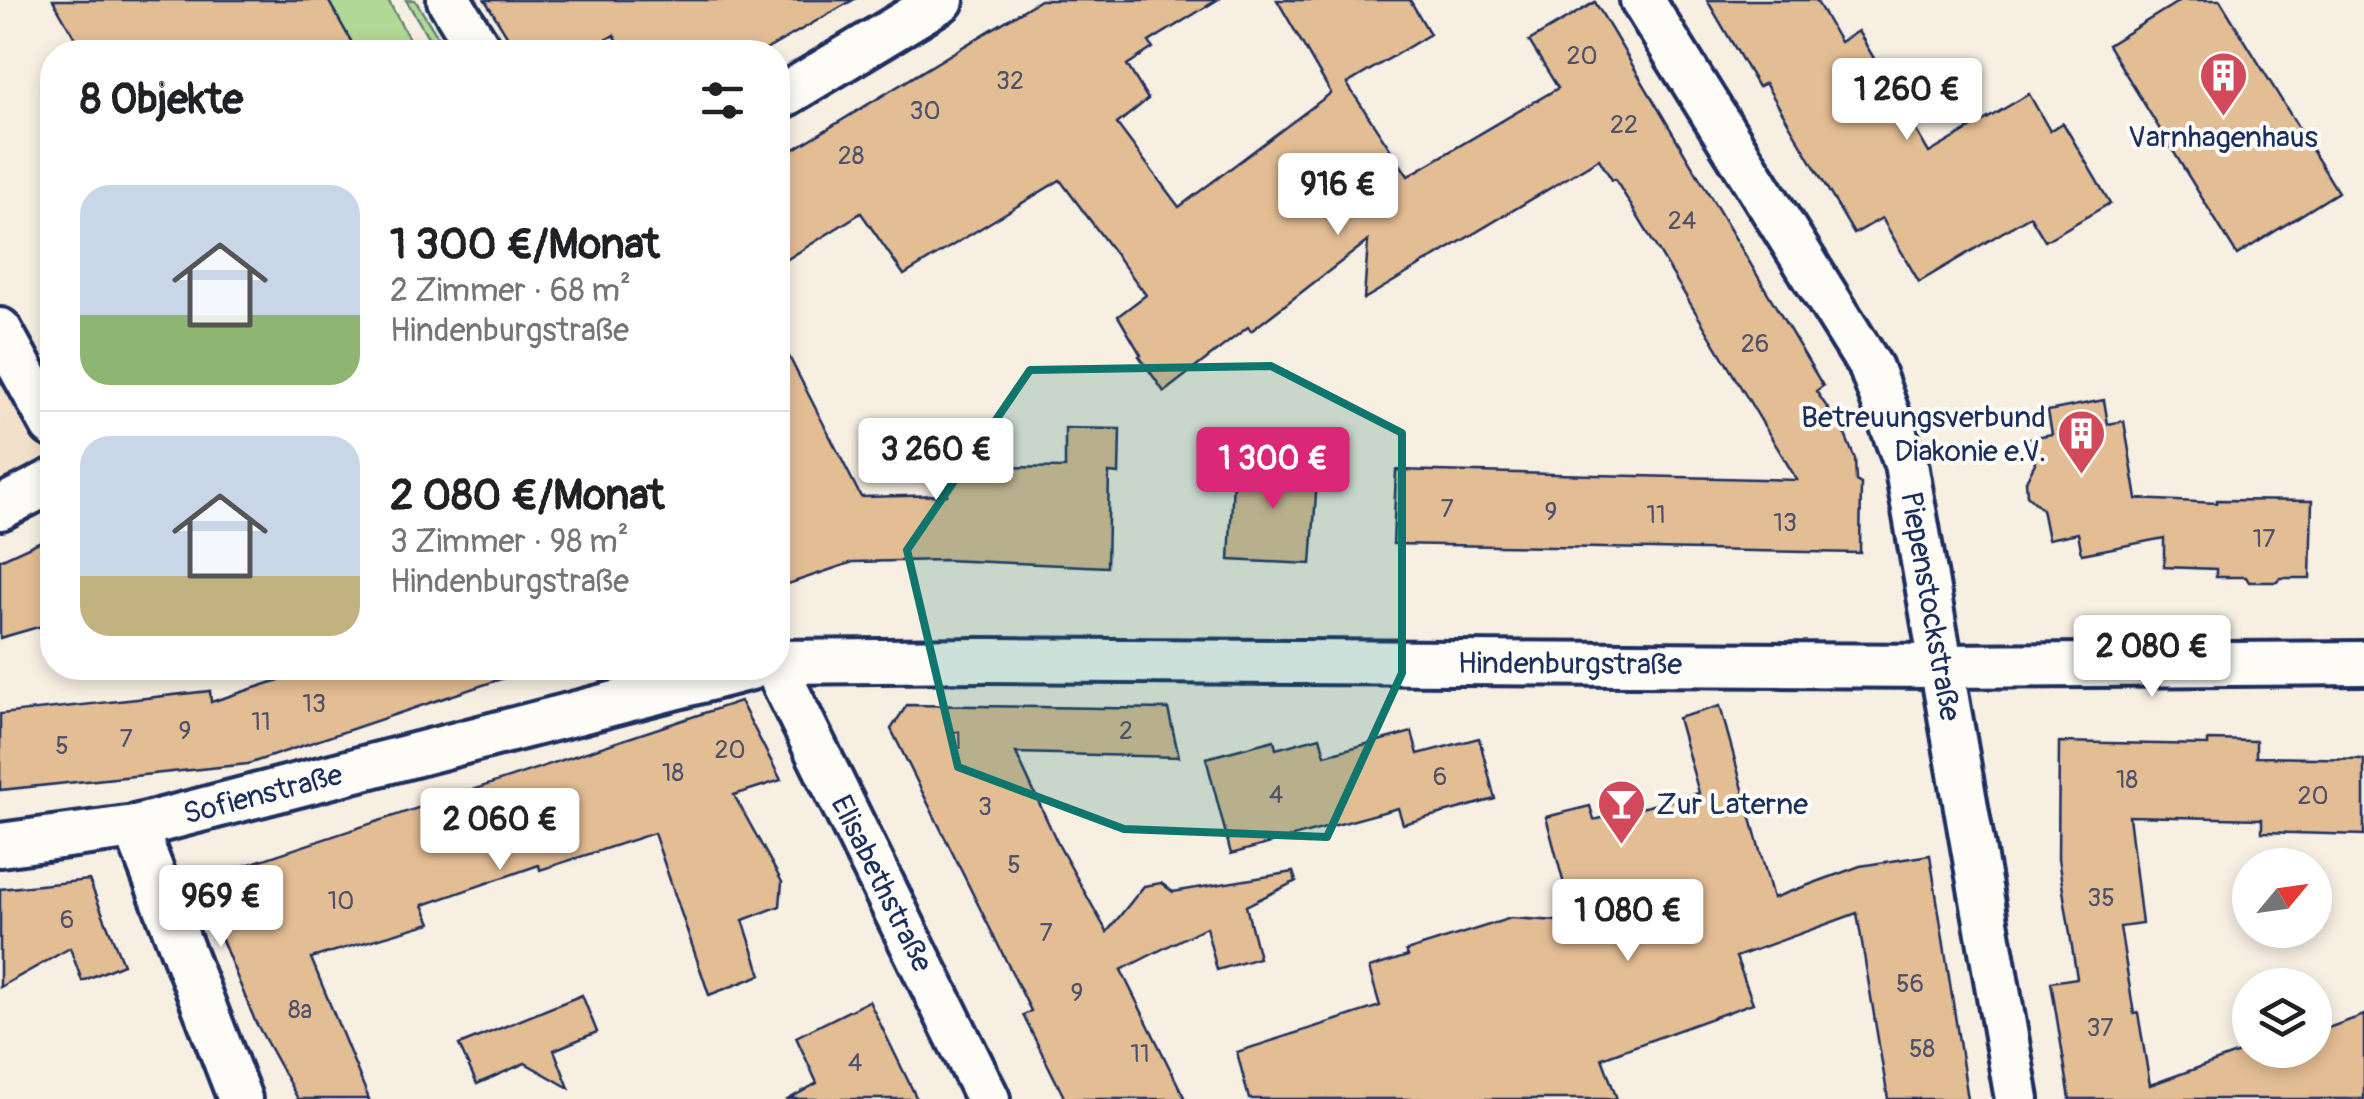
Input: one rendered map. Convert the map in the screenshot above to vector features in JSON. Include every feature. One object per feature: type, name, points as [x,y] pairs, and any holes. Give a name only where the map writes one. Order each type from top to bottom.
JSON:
[{"type":"street","points":[[450,0],[474,40]]},
{"type":"street","points":[[790,92],[942,0]]},
{"type":"street","name":"Piepenstockstraße","points":[[1642,0],[1879,384],[1906,464],[2017,1099]]},
{"type":"street","points":[[0,330],[40,402]]},
{"type":"street","points":[[0,508],[40,487]]},
{"type":"street","name":"Hindenburgstraße","points":[[790,665],[982,660],[1940,666],[2364,663]]},
{"type":"street","name":"Sofienstraße","points":[[0,845],[136,827],[706,680]]},
{"type":"street","name":"Elisabethstraße","points":[[784,680],[988,1099]]},
{"type":"street","points":[[136,827],[240,1099]]},
{"type":"highlighted area","points":[[1271,366],[1402,433],[1402,673],[1327,837],[1124,829],[958,767],[907,550],[1030,370]]},
{"type":"shaded area","points":[[0,354],[40,425],[40,467],[0,485]]},
{"type":"green space","points":[[328,0],[388,0],[410,40],[350,40]]},
{"type":"green space","points":[[406,0],[415,0],[440,40],[430,40]]},
{"type":"building","points":[[53,0],[328,0],[350,40],[76,40]]},
{"type":"building","points":[[485,0],[853,0],[783,40],[617,40],[614,35],[605,40],[510,40]]},
{"type":"building","points":[[1040,0],[1217,0],[1149,42],[1153,48],[1127,65],[1148,99],[1117,124],[1179,207],[1331,93],[1277,0],[1410,0],[1430,34],[1347,84],[1408,176],[1558,88],[1529,41],[1595,2],[1823,386],[1816,391],[1844,432],[1855,459],[1856,481],[1861,484],[1860,553],[1393,544],[1396,470],[1797,480],[1615,179],[1599,159],[1364,299],[1368,241],[1164,392],[1118,316],[1146,295],[1060,180],[904,275],[861,213],[790,257],[790,152]]},
{"type":"building","points":[[1707,0],[1816,0],[1840,42],[1858,31],[1929,153],[2029,94],[2050,131],[2063,123],[2110,203],[2045,241],[2030,216],[1919,282],[1882,218],[1854,234],[1765,83],[1758,87]]},
{"type":"building","name":"Varnhagenhaus","points":[[2181,0],[2220,0],[2338,192],[2237,255],[2108,45]]},
{"type":"building","points":[[790,358],[861,497],[947,495],[947,466],[1065,468],[1065,428],[1120,429],[1119,474],[1109,473],[1107,567],[945,560],[853,562],[790,583]]},
{"type":"building","points":[[2104,400],[2108,424],[2124,421],[2137,499],[2217,503],[2312,501],[2310,578],[2249,582],[2246,577],[2216,577],[2216,569],[2164,567],[2164,538],[2082,554],[2078,533],[2048,539],[2042,509],[2027,495],[2026,481],[2035,463],[2030,438],[2052,434],[2048,411]]},
{"type":"building","points":[[1234,461],[1318,466],[1311,564],[1229,560]]},
{"type":"building","points":[[40,542],[40,626],[0,638],[0,560]]},
{"type":"building","points":[[279,680],[498,680],[248,764],[0,790],[0,714],[210,691],[211,702]]},
{"type":"building","points":[[740,701],[781,780],[734,795],[782,882],[780,906],[743,920],[761,975],[709,995],[654,833],[540,870],[539,865],[423,905],[431,923],[311,958],[369,1099],[298,1099],[255,1021],[198,881]]},
{"type":"building","points":[[907,705],[1168,709],[1179,757],[1016,753],[1058,844],[1107,932],[1144,886],[1161,883],[1173,892],[1293,872],[1296,881],[1246,906],[1259,958],[1217,970],[1206,927],[1121,970],[1185,1099],[1065,1099],[1023,1015],[1031,1011],[891,729]]},
{"type":"building","points":[[1720,706],[1773,898],[1860,866],[1930,855],[1968,1099],[1888,1099],[1857,913],[1736,957],[1753,1003],[1602,1058],[1617,1099],[1249,1099],[1237,1052],[1380,1006],[1369,968],[1408,956],[1406,951],[1511,918],[1574,922],[1546,817],[1590,806],[1594,820],[1699,793],[1678,718]]},
{"type":"building","points":[[1412,732],[1418,754],[1479,738],[1495,799],[1403,824],[1398,808],[1231,854],[1206,758],[1274,740],[1276,749],[1320,737],[1325,755]]},
{"type":"building","points":[[2208,740],[2256,741],[2256,757],[2364,759],[2364,835],[2262,832],[2262,819],[2129,816],[2142,924],[2120,927],[2150,1085],[2232,1055],[2232,1068],[2332,1068],[2332,1027],[2364,1015],[2364,1099],[2070,1099],[2051,982],[2077,978],[2058,859],[2059,742],[2208,745]]},
{"type":"building","points":[[89,880],[123,964],[82,981],[70,948],[0,987],[0,889]]},
{"type":"building","points":[[582,995],[597,1032],[554,1050],[569,1088],[525,1063],[477,1084],[459,1045]]},
{"type":"building","points":[[869,1001],[917,1099],[789,1099],[817,1083],[796,1037]]},
{"type":"place","name":"Varnhagenhaus","points":[[2223,118]]},
{"type":"place","name":"Betreuungsverbund Diakonie e.V.","points":[[2081,476]]},
{"type":"place","name":"Zur Laterne","points":[[1621,846]]}]
